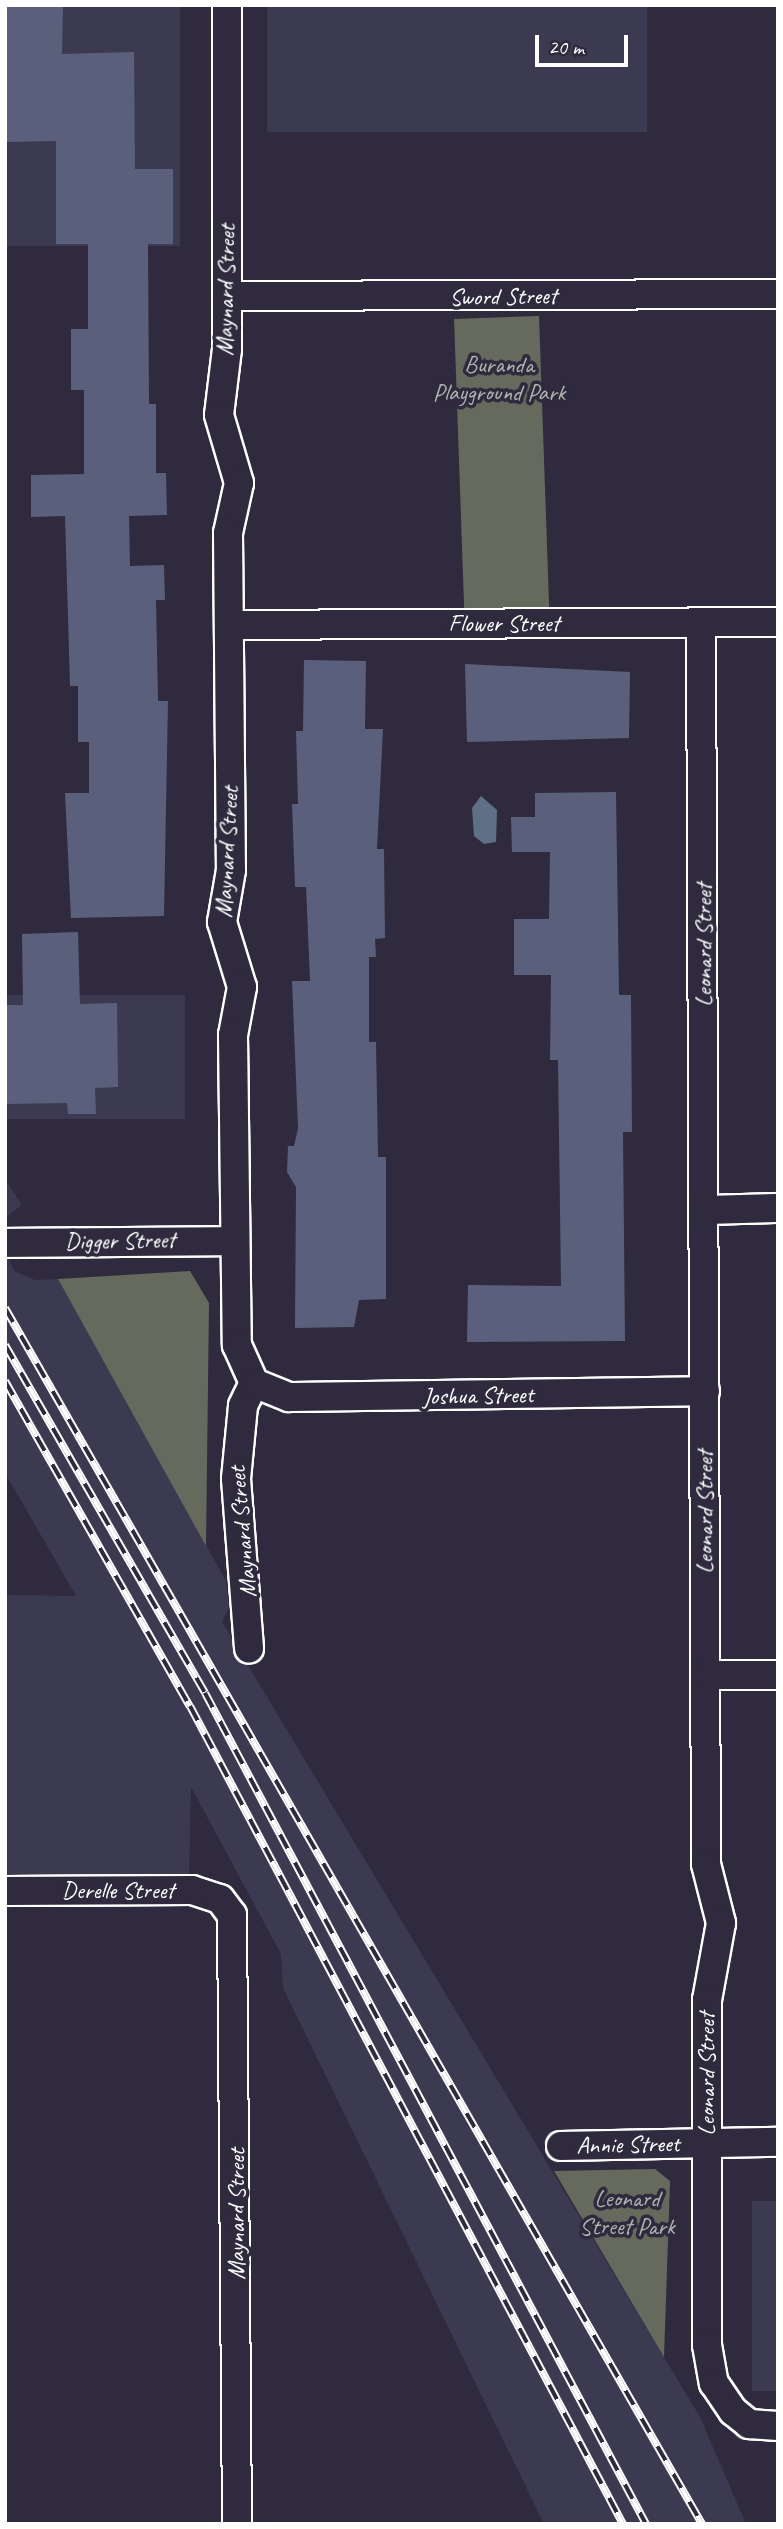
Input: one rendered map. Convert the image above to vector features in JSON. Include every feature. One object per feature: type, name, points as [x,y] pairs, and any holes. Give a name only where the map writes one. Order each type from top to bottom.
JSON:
[{"type":"street","name":"Maynard Street","points":[[227,5],[228,296],[219,415],[239,483],[228,533],[231,870],[222,922],[242,987],[233,1035],[234,1241],[237,1345],[254,1383],[243,1406],[237,1449],[249,1649]]},
{"type":"street","name":"Sword Street","points":[[228,296],[778,294]]},
{"type":"street","name":"Leonard Street","points":[[701,622],[707,1880],[721,1923],[707,2000],[707,2345],[721,2395],[742,2420],[778,2426]]},
{"type":"street","name":"Flower Street","points":[[230,625],[778,622]]},
{"type":"street","points":[[705,1210],[778,1208]]},
{"type":"street","name":"Digger Street","points":[[5,1243],[234,1241]]},
{"type":"street","name":"Joshua Street","points":[[254,1383],[289,1397],[705,1391]]},
{"type":"street","points":[[707,1675],[778,1675]]},
{"type":"street","name":"Derelle Street","points":[[5,1891],[192,1890],[226,1906]]},
{"type":"street","name":"Maynard Street","points":[[226,1906],[237,1943],[237,2524]]},
{"type":"street","name":"Annie Street","points":[[561,2146],[778,2142]]},
{"type":"shaded area","points":[[5,5],[180,5],[180,246],[5,246]]},
{"type":"shaded area","points":[[267,5],[647,5],[647,132],[267,132]]},
{"type":"shaded area","points":[[5,995],[185,995],[185,1119],[5,1119]]},
{"type":"shaded area","points":[[5,1179],[22,1205],[5,1218]]},
{"type":"shaded area","points":[[5,1249],[14,1271],[35,1280],[58,1279],[226,1581],[229,1607],[222,1622],[700,2417],[746,2524],[544,2524],[283,1988],[281,1954],[191,1787],[189,1877],[5,1876],[5,1595],[76,1596],[5,1473]]},
{"type":"shaded area","points":[[752,2201],[778,2201],[778,2391],[752,2391]]},
{"type":"green space","name":"Buranda Playground Park","points":[[539,316],[549,611],[464,614],[454,319]]},
{"type":"green space","points":[[190,1271],[209,1303],[206,1546],[58,1279]]},
{"type":"green space","name":"Leonard Street Park","points":[[655,2169],[670,2181],[664,2357],[554,2171]]},
{"type":"water","points":[[481,796],[497,810],[496,842],[484,844],[474,836],[472,808]]},
{"type":"building","points":[[5,5],[63,5],[62,54],[134,52],[135,169],[173,169],[173,244],[148,244],[149,404],[156,404],[156,473],[166,473],[167,515],[129,516],[130,566],[164,565],[165,600],[156,600],[158,701],[168,701],[164,916],[71,918],[65,793],[89,793],[89,742],[78,742],[78,686],[70,686],[65,516],[31,517],[31,475],[84,474],[84,390],[71,390],[71,329],[88,329],[88,244],[56,244],[56,141],[5,142]]},
{"type":"building","points":[[304,660],[366,661],[365,729],[383,729],[377,849],[384,849],[385,938],[375,939],[376,957],[369,957],[369,1042],[376,1042],[378,1157],[386,1157],[386,1299],[359,1300],[354,1327],[295,1328],[296,1187],[287,1172],[288,1146],[294,1146],[298,1128],[292,981],[310,981],[306,887],[295,887],[292,804],[298,804],[296,731],[303,731]]},
{"type":"building","points":[[465,664],[630,672],[629,738],[467,742]]},
{"type":"building","points":[[616,792],[619,995],[631,995],[632,1132],[623,1132],[625,1341],[467,1342],[468,1285],[561,1286],[558,1060],[550,1060],[551,975],[514,975],[514,919],[549,919],[550,852],[512,852],[511,817],[535,817],[535,793]]},
{"type":"building","points":[[78,932],[80,1004],[117,1003],[118,1087],[95,1088],[96,1114],[68,1114],[67,1103],[5,1104],[5,1005],[23,1005],[22,934]]},
{"type":"railway","points":[[5,1308],[702,2524]]},
{"type":"railway","points":[[5,1345],[205,1693],[646,2524]]},
{"type":"railway","points":[[5,1381],[190,1706],[623,2524]]}]
